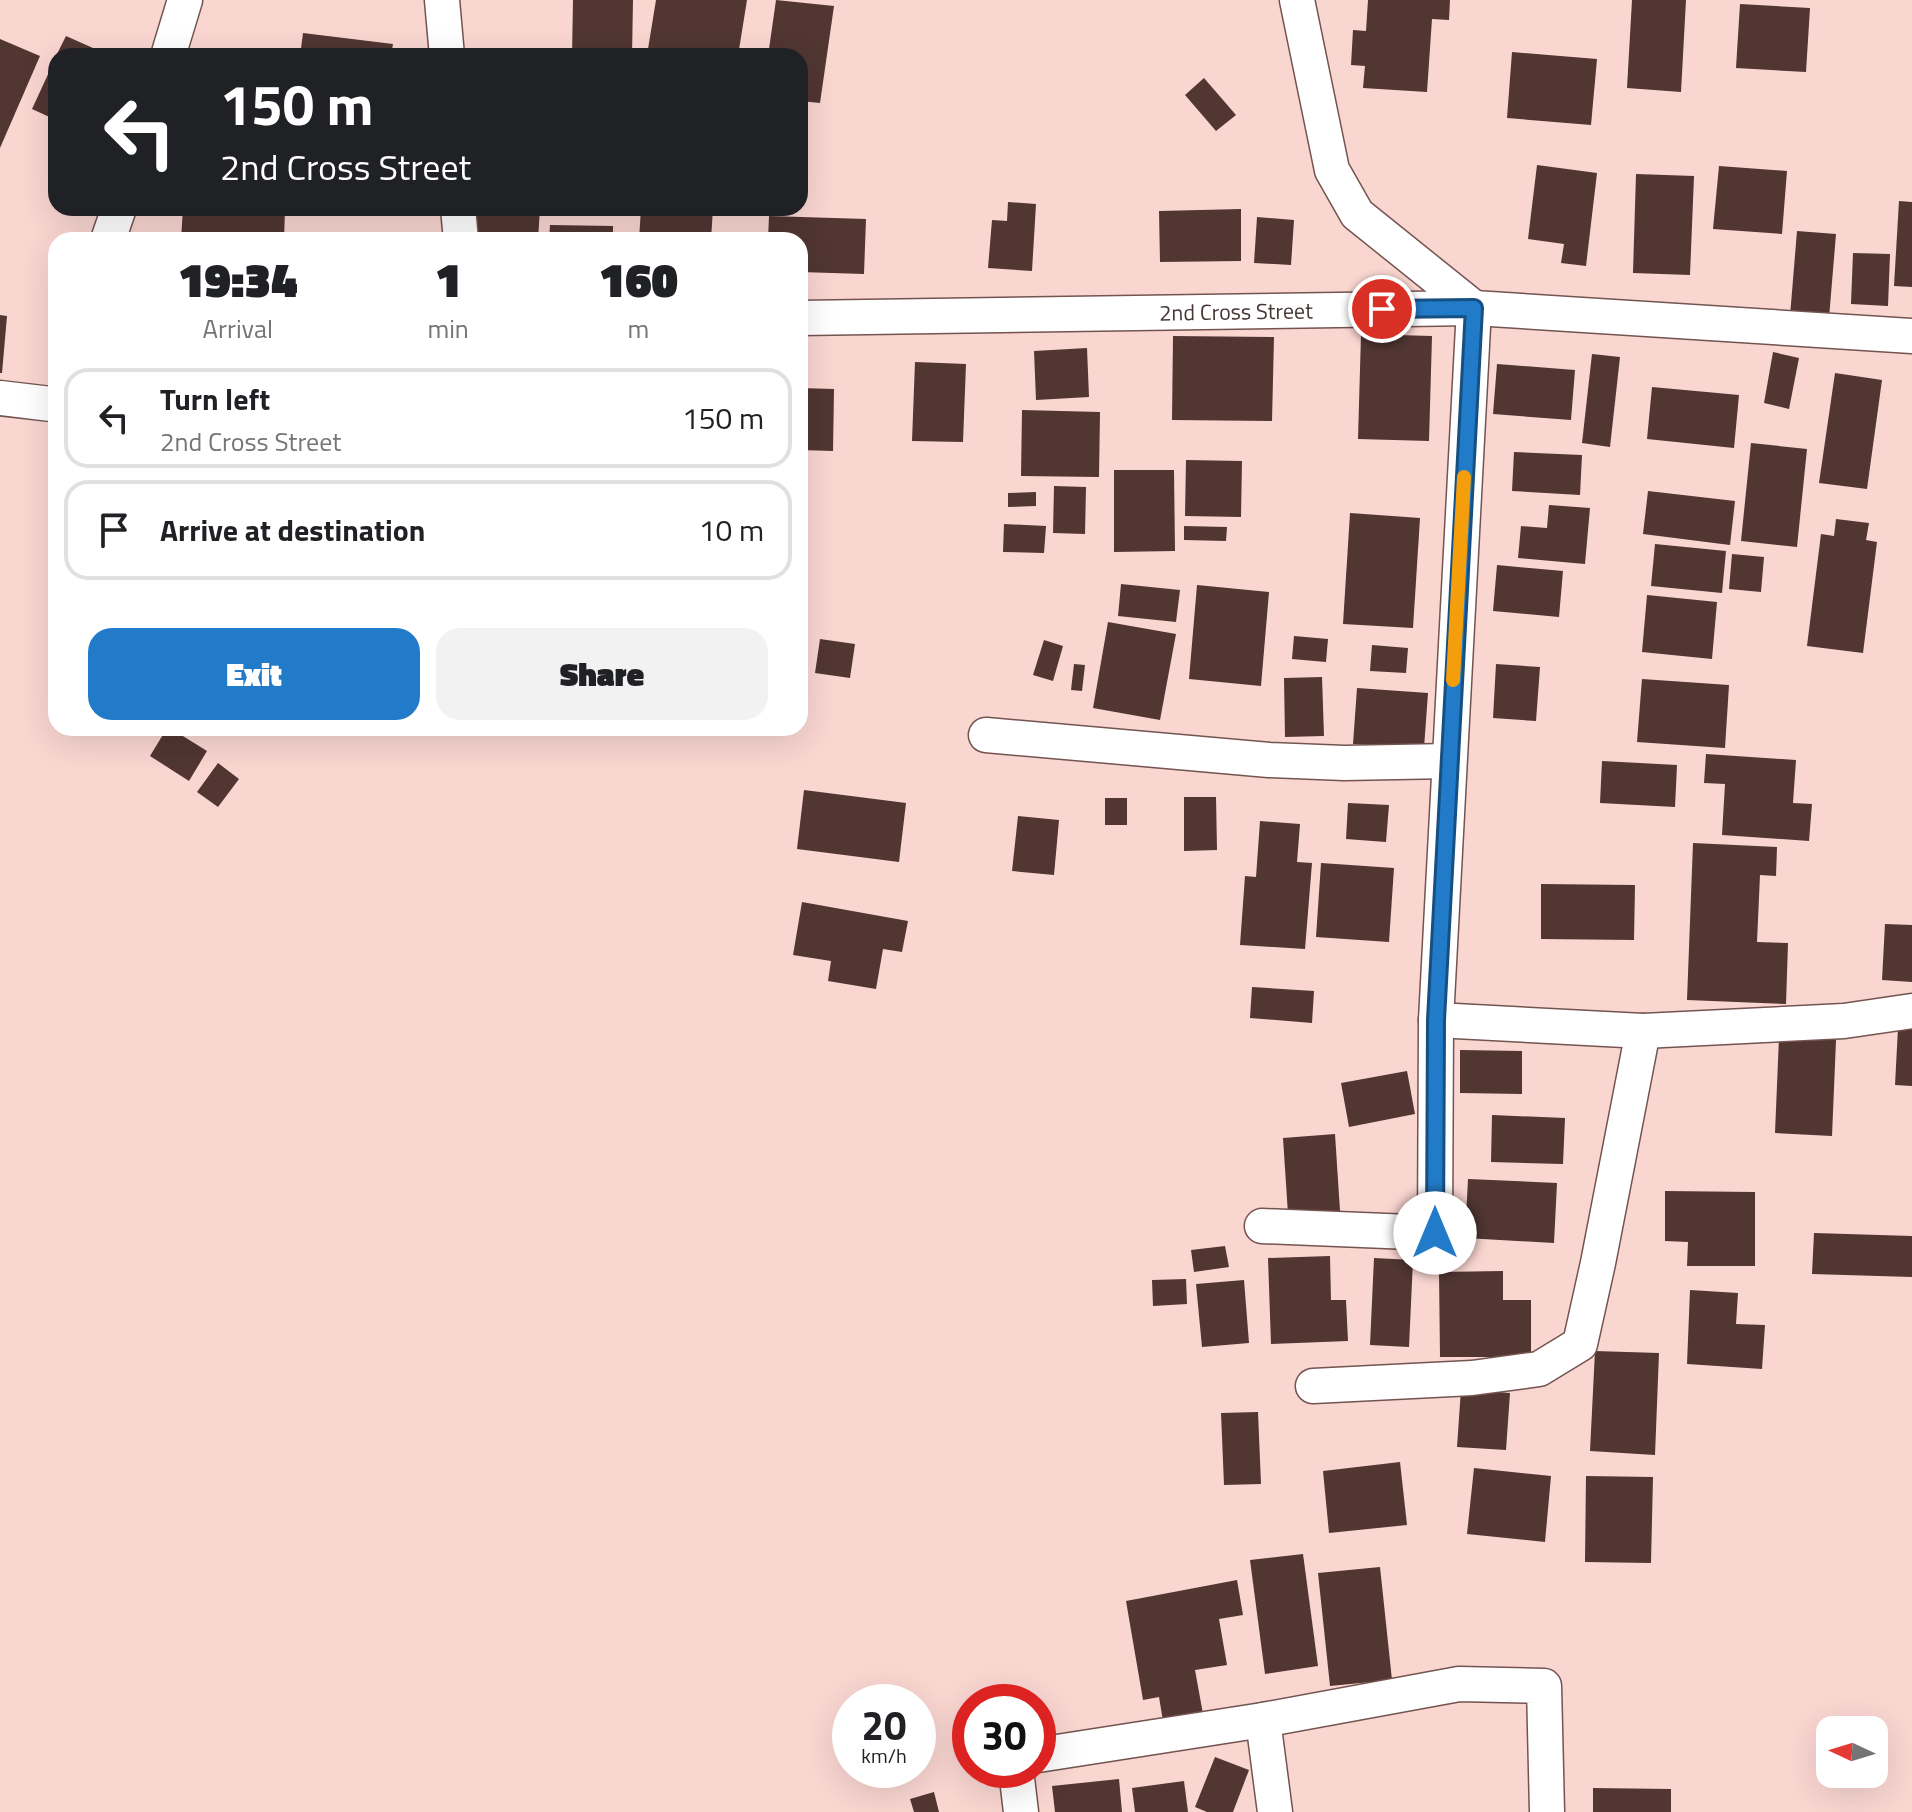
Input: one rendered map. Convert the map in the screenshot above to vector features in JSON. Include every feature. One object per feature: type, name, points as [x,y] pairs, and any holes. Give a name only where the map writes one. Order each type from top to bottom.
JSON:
[{"type":"street","points":[[170,48],[185,0]]},
{"type":"street","points":[[442,0],[446,48]]},
{"type":"street","points":[[1262,1226],[1435,1233],[1436,1020],[1474,308],[1357,214],[1332,170],[1297,0]]},
{"type":"street","name":"2nd Cross Street","points":[[808,318],[1474,308],[1912,336]]},
{"type":"street","points":[[0,398],[48,399]]},
{"type":"street","points":[[986,735],[1269,760],[1344,763],[1449,761]]},
{"type":"street","points":[[1436,1020],[1643,1031],[1844,1021],[1912,1011]]},
{"type":"street","points":[[1313,1386],[1472,1378],[1539,1369],[1580,1344],[1643,1031]]},
{"type":"street","points":[[1056,1752],[1263,1720],[1459,1684],[1544,1686],[1547,1812]]},
{"type":"street","points":[[1263,1720],[1275,1812]]},
{"type":"street","points":[[1018,1788],[1021,1812]]},
{"type":"building","points":[[573,0],[633,0],[632,48],[572,48]]},
{"type":"building","points":[[656,0],[747,0],[739,48],[648,48]]},
{"type":"building","points":[[776,0],[834,6],[820,103],[808,102],[808,48],[769,48]]},
{"type":"building","points":[[1368,0],[1450,0],[1449,20],[1432,19],[1427,92],[1363,88],[1365,66],[1351,65],[1353,30],[1366,31]]},
{"type":"building","points":[[1632,0],[1686,0],[1681,92],[1627,88]]},
{"type":"building","points":[[1740,4],[1810,8],[1806,72],[1736,68]]},
{"type":"building","points":[[303,33],[393,44],[392,48],[301,48]]},
{"type":"building","points":[[66,36],[93,48],[60,48]]},
{"type":"building","points":[[0,39],[40,56],[0,148]]},
{"type":"building","points":[[1512,52],[1597,59],[1591,125],[1507,118]]},
{"type":"building","points":[[48,74],[48,116],[32,109]]},
{"type":"building","points":[[1204,78],[1236,115],[1216,131],[1185,95]]},
{"type":"building","points":[[1537,165],[1597,173],[1586,266],[1561,263],[1564,244],[1528,239]]},
{"type":"building","points":[[1719,166],[1787,171],[1782,234],[1713,229]]},
{"type":"building","points":[[1636,174],[1694,176],[1690,275],[1633,273]]},
{"type":"building","points":[[1899,201],[1912,202],[1912,287],[1894,286]]},
{"type":"building","points":[[1008,202],[1036,204],[1032,271],[988,268],[992,220],[1007,221]]},
{"type":"building","points":[[1241,209],[1241,261],[1160,262],[1159,211]]},
{"type":"building","points":[[182,216],[285,216],[284,232],[182,232]]},
{"type":"building","points":[[475,216],[540,216],[538,232],[474,232]]},
{"type":"building","points":[[640,216],[712,216],[712,232],[640,232]]},
{"type":"building","points":[[769,216],[866,219],[864,274],[808,272],[808,232],[768,232]]},
{"type":"building","points":[[1257,217],[1294,220],[1291,265],[1254,263]]},
{"type":"building","points":[[550,225],[613,226],[613,232],[550,232]]},
{"type":"building","points":[[1797,231],[1836,234],[1829,318],[1790,316]]},
{"type":"building","points":[[1853,253],[1890,254],[1888,306],[1851,304]]},
{"type":"building","points":[[0,315],[7,316],[2,373],[0,373]]},
{"type":"building","points":[[1361,334],[1432,336],[1429,441],[1358,439]]},
{"type":"building","points":[[1173,336],[1274,337],[1272,421],[1172,420]]},
{"type":"building","points":[[1087,348],[1089,397],[1036,400],[1034,351]]},
{"type":"building","points":[[1773,352],[1799,358],[1789,409],[1764,403]]},
{"type":"building","points":[[1592,354],[1620,357],[1610,447],[1582,443]]},
{"type":"building","points":[[915,362],[966,364],[963,442],[912,441]]},
{"type":"building","points":[[1497,364],[1575,370],[1571,420],[1493,414]]},
{"type":"building","points":[[1835,373],[1882,380],[1867,489],[1819,483]]},
{"type":"building","points":[[1652,387],[1739,395],[1734,448],[1647,439]]},
{"type":"building","points":[[808,388],[834,389],[833,451],[808,450]]},
{"type":"building","points":[[1022,410],[1100,412],[1099,477],[1021,476]]},
{"type":"building","points":[[1751,443],[1807,449],[1797,547],[1741,541]]},
{"type":"building","points":[[1514,452],[1582,455],[1580,495],[1512,491]]},
{"type":"building","points":[[1186,460],[1242,461],[1241,517],[1185,516]]},
{"type":"building","points":[[1114,470],[1174,470],[1175,551],[1114,552]]},
{"type":"building","points":[[1054,486],[1086,487],[1085,534],[1053,533]]},
{"type":"building","points":[[1648,491],[1735,501],[1730,545],[1643,534]]},
{"type":"building","points":[[1036,492],[1036,506],[1008,507],[1008,493]]},
{"type":"building","points":[[1549,505],[1590,508],[1585,564],[1518,558],[1521,526],[1547,528]]},
{"type":"building","points":[[1350,513],[1420,518],[1413,628],[1343,624]]},
{"type":"building","points":[[1836,519],[1869,523],[1866,540],[1877,542],[1863,653],[1807,646],[1821,534],[1834,536]]},
{"type":"building","points":[[1004,524],[1046,526],[1044,553],[1003,552]]},
{"type":"building","points":[[1184,526],[1227,527],[1226,541],[1184,540]]},
{"type":"building","points":[[1655,544],[1726,551],[1722,593],[1651,586]]},
{"type":"building","points":[[1732,554],[1764,557],[1761,592],[1729,589]]},
{"type":"building","points":[[1497,565],[1563,571],[1559,617],[1493,611]]},
{"type":"building","points":[[1121,584],[1180,590],[1176,622],[1118,616]]},
{"type":"building","points":[[1197,585],[1269,592],[1261,686],[1189,679]]},
{"type":"building","points":[[1647,595],[1717,602],[1712,659],[1642,652]]},
{"type":"building","points":[[1108,622],[1176,634],[1160,720],[1093,708]]},
{"type":"building","points":[[1294,636],[1328,639],[1326,662],[1292,659]]},
{"type":"building","points":[[820,639],[855,644],[850,678],[815,673]]},
{"type":"building","points":[[1044,640],[1063,646],[1053,681],[1033,675]]},
{"type":"building","points":[[1372,645],[1408,648],[1406,673],[1370,671]]},
{"type":"building","points":[[1074,664],[1085,665],[1082,691],[1071,690]]},
{"type":"building","points":[[1496,664],[1540,667],[1536,721],[1493,718]]},
{"type":"building","points":[[1322,677],[1324,736],[1285,737],[1284,678]]},
{"type":"building","points":[[1642,679],[1729,685],[1725,748],[1637,742]]},
{"type":"building","points":[[1357,688],[1428,693],[1424,748],[1353,744]]},
{"type":"building","points":[[162,736],[183,736],[207,751],[189,781],[150,756]]},
{"type":"building","points":[[1706,754],[1796,760],[1793,803],[1812,804],[1809,841],[1722,835],[1725,784],[1704,783]]},
{"type":"building","points":[[1602,761],[1677,765],[1675,807],[1600,803]]},
{"type":"building","points":[[218,763],[239,779],[218,807],[197,792]]},
{"type":"building","points":[[804,790],[906,803],[899,862],[797,849]]},
{"type":"building","points":[[1184,797],[1216,797],[1217,850],[1184,851]]},
{"type":"building","points":[[1105,798],[1127,798],[1127,825],[1105,825]]},
{"type":"building","points":[[1348,803],[1389,805],[1386,842],[1346,839]]},
{"type":"building","points":[[1018,816],[1059,820],[1054,875],[1012,871]]},
{"type":"building","points":[[1260,821],[1300,824],[1297,862],[1312,863],[1305,949],[1240,945],[1245,876],[1256,877]]},
{"type":"building","points":[[1693,843],[1777,847],[1776,876],[1760,875],[1757,942],[1788,943],[1786,1004],[1687,1000]]},
{"type":"building","points":[[1321,863],[1394,868],[1389,942],[1316,937]]},
{"type":"building","points":[[1541,884],[1635,885],[1634,940],[1541,939]]},
{"type":"building","points":[[802,902],[908,921],[902,952],[883,949],[876,989],[828,981],[831,961],[793,955]]},
{"type":"building","points":[[1885,924],[1912,925],[1912,982],[1882,980]]},
{"type":"building","points":[[1252,987],[1314,991],[1312,1023],[1250,1018]]},
{"type":"building","points":[[1898,1028],[1912,1029],[1912,1086],[1895,1085]]},
{"type":"building","points":[[1779,1037],[1836,1040],[1832,1136],[1775,1133]]},
{"type":"building","points":[[1460,1050],[1522,1051],[1522,1094],[1460,1093]]},
{"type":"building","points":[[1407,1071],[1415,1114],[1349,1127],[1341,1083]]},
{"type":"building","points":[[1492,1115],[1565,1118],[1563,1164],[1491,1162]]},
{"type":"building","points":[[1335,1134],[1340,1211],[1288,1214],[1283,1138]]},
{"type":"building","points":[[1468,1179],[1557,1183],[1554,1243],[1465,1238]]},
{"type":"building","points":[[1665,1191],[1755,1192],[1755,1266],[1687,1266],[1688,1242],[1665,1241]]},
{"type":"building","points":[[1814,1233],[1912,1236],[1912,1277],[1812,1274]]},
{"type":"building","points":[[1225,1246],[1229,1267],[1194,1272],[1191,1250]]},
{"type":"building","points":[[1330,1256],[1331,1300],[1346,1300],[1348,1341],[1271,1344],[1268,1258]]},
{"type":"building","points":[[1374,1258],[1413,1260],[1409,1347],[1370,1345]]},
{"type":"building","points":[[1503,1271],[1503,1300],[1531,1300],[1531,1357],[1440,1357],[1439,1272]]},
{"type":"building","points":[[1186,1279],[1187,1304],[1153,1306],[1152,1280]]},
{"type":"building","points":[[1244,1280],[1249,1343],[1202,1347],[1196,1284]]},
{"type":"building","points":[[1690,1290],[1738,1293],[1736,1324],[1765,1325],[1762,1369],[1687,1364]]},
{"type":"building","points":[[1595,1351],[1659,1353],[1655,1455],[1590,1451]]},
{"type":"building","points":[[1461,1389],[1510,1393],[1506,1450],[1457,1447]]},
{"type":"building","points":[[1258,1412],[1261,1484],[1224,1485],[1221,1413]]},
{"type":"building","points":[[1400,1462],[1407,1525],[1329,1533],[1323,1471]]},
{"type":"building","points":[[1474,1468],[1551,1476],[1545,1542],[1467,1534]]},
{"type":"building","points":[[1586,1476],[1653,1477],[1651,1563],[1585,1562]]},
{"type":"building","points":[[1303,1554],[1318,1666],[1265,1674],[1250,1560]]},
{"type":"building","points":[[1380,1567],[1392,1680],[1330,1686],[1318,1573]]},
{"type":"building","points":[[1237,1580],[1243,1615],[1219,1619],[1227,1665],[1195,1670],[1203,1714],[1163,1721],[1159,1697],[1143,1700],[1126,1601]]},
{"type":"building","points":[[1215,1757],[1249,1770],[1233,1812],[1207,1812],[1195,1807]]},
{"type":"building","points":[[1119,1779],[1122,1812],[1055,1812],[1052,1788]]},
{"type":"building","points":[[1184,1781],[1188,1812],[1135,1812],[1132,1788]]},
{"type":"building","points":[[1593,1788],[1671,1789],[1671,1812],[1593,1812]]},
{"type":"building","points":[[934,1792],[939,1812],[914,1812],[910,1799]]},
{"type":"slow traffic","points":[[1453,680],[1464,477]]},
{"type":"route","points":[[1382,309],[1474,308],[1436,1020],[1435,1233]]}]
